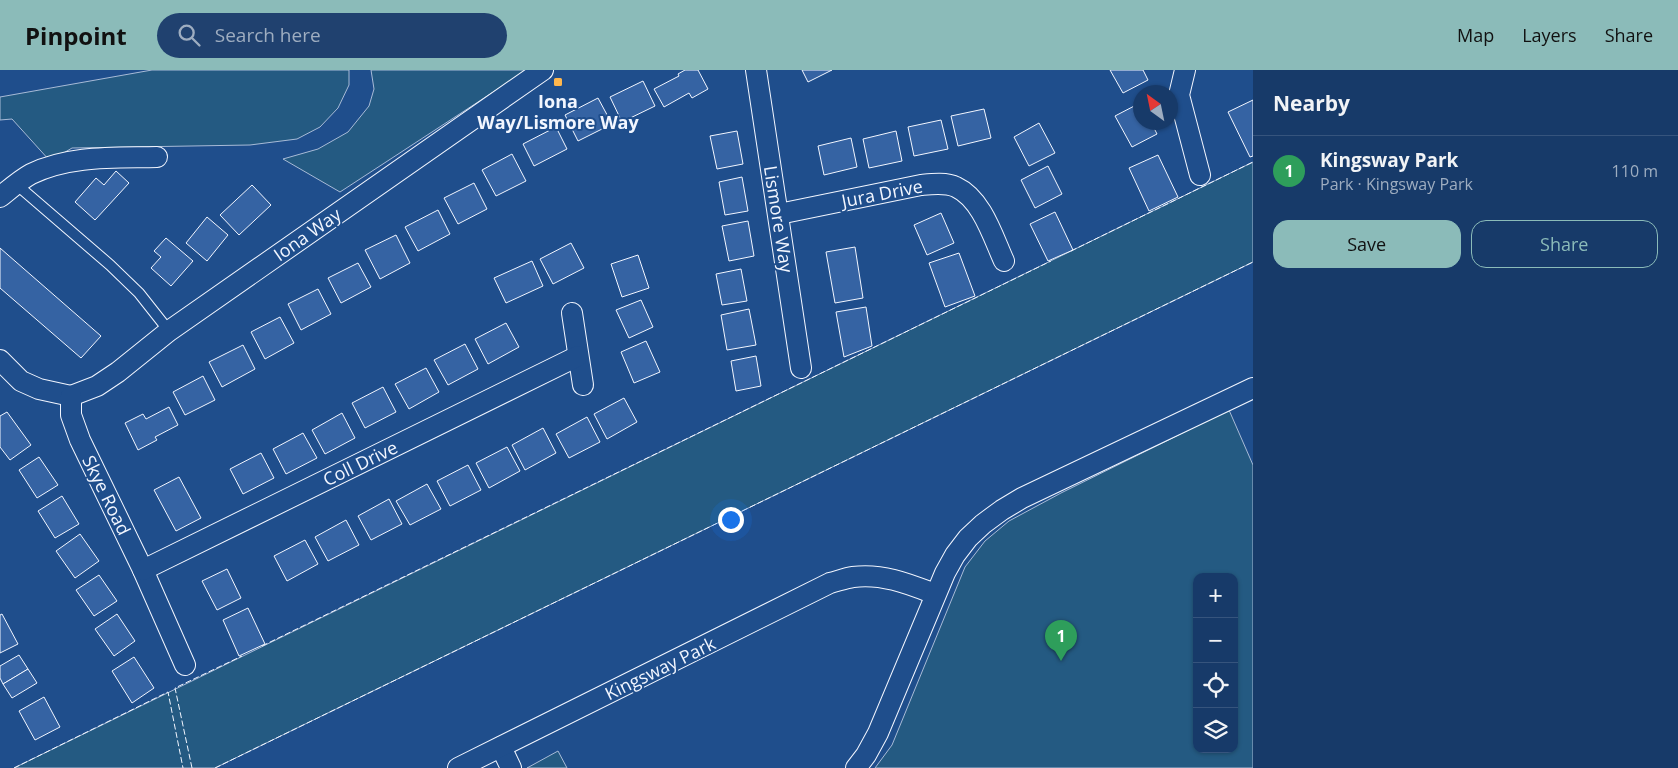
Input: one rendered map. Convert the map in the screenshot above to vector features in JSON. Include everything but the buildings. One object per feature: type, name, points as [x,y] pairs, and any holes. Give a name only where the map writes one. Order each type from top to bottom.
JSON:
[{"type":"street","name":"Iona Way","points":[[71,396],[96,386],[118,372],[169,331],[543,70]]},
{"type":"street","name":"Lismore Way","points":[[756,70],[801,368]]},
{"type":"street","points":[[1185,70],[1179,95],[1200,175]]},
{"type":"street","points":[[0,197],[31,174],[56,165],[89,158],[157,157]]},
{"type":"street","name":"Jura Drive","points":[[779,214],[921,184],[955,186],[976,205],[1004,261]]},
{"type":"street","points":[[572,313],[583,385]]},
{"type":"street","name":"Coll Drive","points":[[143,570],[578,356]]},
{"type":"street","points":[[0,360],[21,381],[39,389],[71,396]]},
{"type":"street","points":[[856,768],[866,755],[878,733],[935,594],[955,554],[968,538],[983,524],[1022,498],[1253,388]]},
{"type":"street","name":"Skye Road","points":[[71,396],[71,415],[80,440],[143,570],[185,666]]},
{"type":"street","name":"Kingsway Park","points":[[458,768],[830,583],[854,577],[877,577],[903,582],[935,594]]},
{"type":"street","points":[[501,747],[511,768]]},
{"type":"lane","points":[[16,184],[116,271],[139,294],[169,331]]},
{"type":"shaded area","points":[[152,70],[349,70],[349,85],[338,108],[320,127],[297,139],[250,145],[72,148],[50,161],[12,119],[0,120],[0,97]]},
{"type":"shaded area","points":[[371,70],[527,70],[340,192],[283,159],[318,149],[348,132],[369,106],[374,89]]},
{"type":"shaded area","points":[[1253,162],[1253,262],[215,768],[14,768]]},
{"type":"shaded area","points":[[1229,410],[1253,465],[1253,768],[875,768],[892,745],[965,567],[985,541],[1009,521],[1061,493]]},
{"type":"shaded area","points":[[558,751],[567,768],[527,768]]},
{"type":"fence","points":[[1071,251],[1253,162]]},
{"type":"fence","points":[[262,646],[1051,261]]},
{"type":"fence","points":[[215,768],[1253,262]]},
{"type":"fence","points":[[192,768],[175,688],[242,656]]},
{"type":"fence","points":[[14,768],[168,692],[183,768]]},
{"type":"place","name":"Iona Way/Lismore Way","points":[[558,82]]},
{"type":"place","name":"Kingsway Park","points":[[1061,661]]}]
